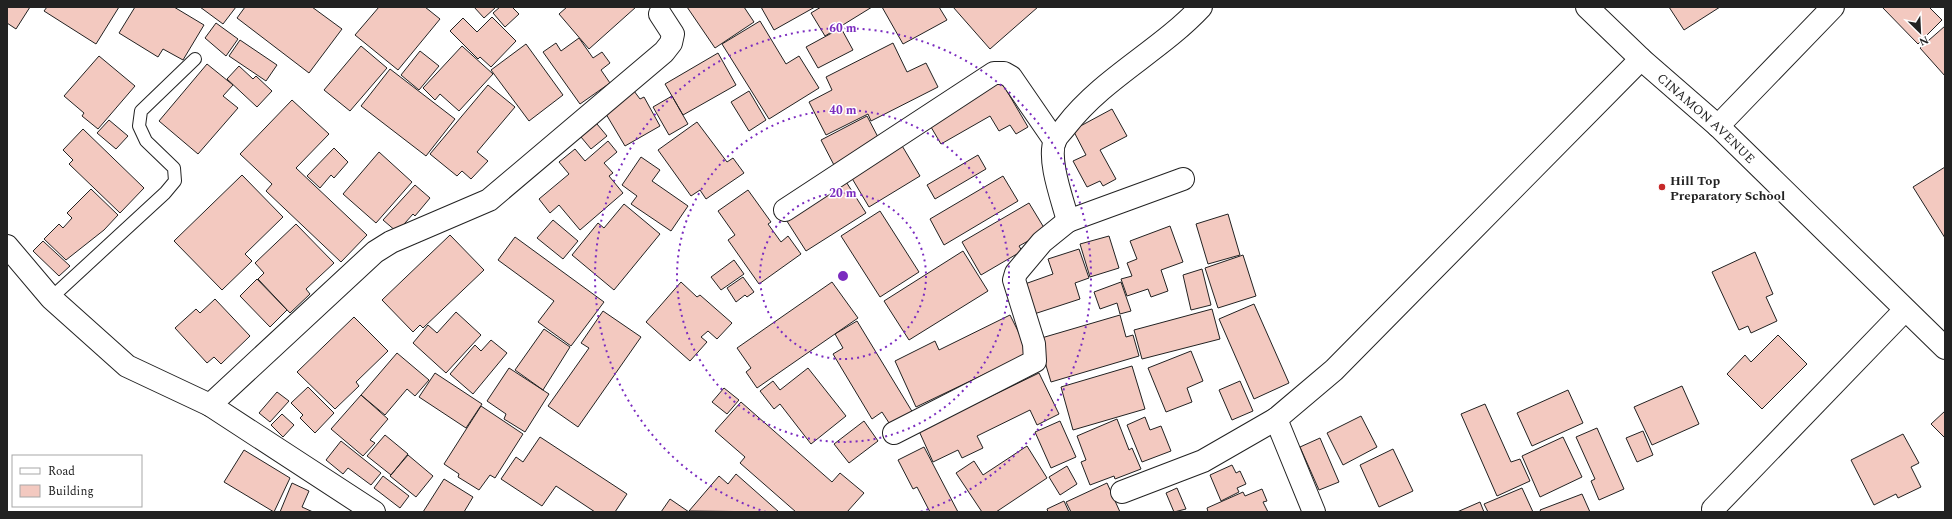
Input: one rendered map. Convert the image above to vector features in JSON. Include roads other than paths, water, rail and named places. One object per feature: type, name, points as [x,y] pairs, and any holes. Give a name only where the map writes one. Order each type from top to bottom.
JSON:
[{"type":"street","points":[[1068,221],[1053,165],[1055,141],[1077,112],[1126,69],[1188,21],[1201,7]]},
{"type":"street","name":"CINAMON AVENUE","points":[[1587,7],[1641,59],[1718,126],[1945,348]]},
{"type":"street","points":[[1718,126],[1833,7]]},
{"type":"street","points":[[210,405],[375,252],[391,242],[489,200],[664,52],[671,43],[673,34],[660,14]]},
{"type":"street","points":[[1122,492],[1203,461],[1276,418],[1334,370],[1641,59]]},
{"type":"street","points":[[785,210],[994,73],[1004,73],[1011,77],[1055,141]]},
{"type":"street","points":[[894,433],[1035,361],[1036,352],[1034,344],[1014,280],[1016,273],[1023,263],[1042,242],[1068,221],[1183,179]]},
{"type":"street","points":[[7,246],[51,298],[127,366],[210,405],[374,512]]},
{"type":"street","points":[[1713,509],[1905,310]]},
{"type":"street","points":[[1276,418],[1314,512]]},
{"type":"lane","points":[[51,298],[165,193],[174,181],[174,168],[146,141],[140,126],[141,111],[196,59]]},
{"type":"place","name":"Hill Top Preparatory School","points":[[1662,187]]}]
